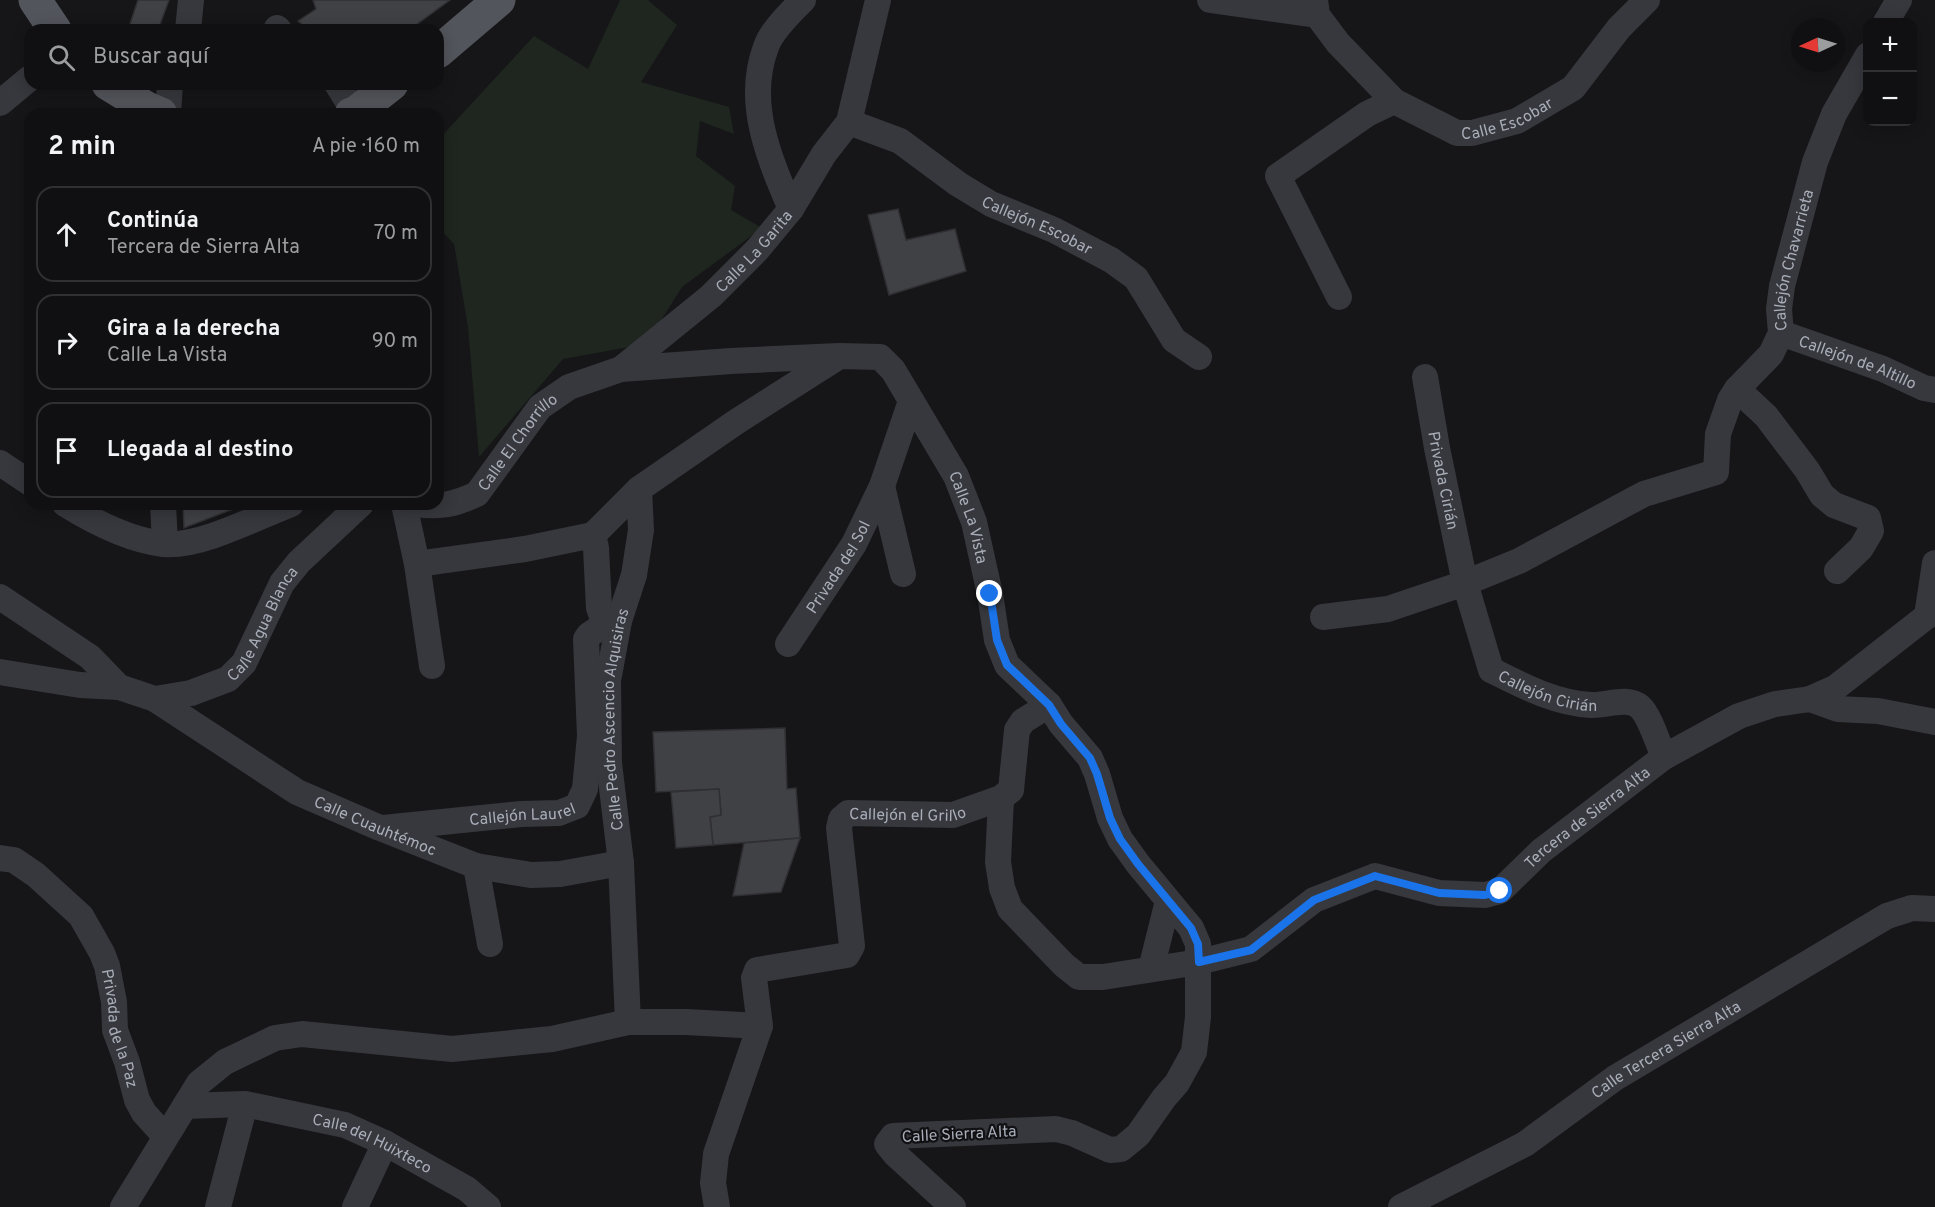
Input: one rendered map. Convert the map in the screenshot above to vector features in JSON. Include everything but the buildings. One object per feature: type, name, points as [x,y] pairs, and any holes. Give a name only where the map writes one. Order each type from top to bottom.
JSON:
[{"type":"main road","points":[[35,0],[51,24]]},
{"type":"main road","points":[[444,47],[499,0]]},
{"type":"main road","points":[[118,90],[147,108]]},
{"type":"main road","points":[[360,108],[384,90]]},
{"type":"street","points":[[189,24],[191,0]]},
{"type":"street","name":"Calle La Garita","points":[[621,369],[711,296],[757,250],[791,209],[771,162],[765,141],[757,87],[766,46],[787,17],[803,0]]},
{"type":"street","points":[[791,209],[824,154],[849,122],[878,0]]},
{"type":"street","points":[[1210,0],[1316,8],[1338,43],[1394,101],[1367,114],[1278,176],[1338,297]]},
{"type":"street","name":"Calle Escobar","points":[[1394,101],[1457,133],[1472,134],[1517,121],[1573,88],[1619,28],[1647,0]]},
{"type":"street","points":[[1888,18],[1899,0]]},
{"type":"street","name":"Callejón Chavarrieta","points":[[1465,583],[1518,561],[1644,494],[1716,472],[1718,434],[1730,400],[1737,389],[1772,354],[1781,333],[1779,309],[1782,286],[1815,162],[1834,114],[1863,65]]},
{"type":"street","points":[[0,103],[24,83]]},
{"type":"street","points":[[168,108],[170,90]]},
{"type":"street","points":[[340,90],[350,108]]},
{"type":"street","name":"Callejón Escobar","points":[[849,122],[900,141],[958,184],[991,204],[1054,230],[1111,260],[1136,278],[1174,340],[1199,357]]},
{"type":"street","name":"Callejón de Altillo","points":[[1781,333],[1883,369],[1924,388],[1935,390]]},
{"type":"street","points":[[417,564],[525,549],[593,535],[639,489],[736,422],[839,356]]},
{"type":"street","name":"Calle La Vista","points":[[621,369],[839,356],[880,357],[893,370],[956,476],[974,522],[990,594],[997,640],[1007,665],[1049,705],[1061,724],[1090,758],[1110,818],[1120,839],[1191,928],[1198,944],[1194,1052],[1177,1083],[1138,1135],[1121,1149]]},
{"type":"street","name":"Calle El Chorrillo","points":[[444,506],[477,494],[540,407],[569,387],[621,369]]},
{"type":"street","name":"Privada Cirián","points":[[1425,377],[1465,583]]},
{"type":"street","points":[[1737,389],[1766,416],[1787,442],[1822,495],[1834,505],[1868,518],[1871,531],[1861,548],[1837,571]]},
{"type":"street","name":"Privada del Sol","points":[[788,644],[854,544],[882,486],[911,401]]},
{"type":"street","points":[[0,463],[24,479]]},
{"type":"street","name":"Privada del Sol","points":[[882,486],[903,573]]},
{"type":"street","name":"Calle Pedro Ascencio Alquisiras","points":[[628,1022],[621,863],[609,763],[608,681],[612,623],[634,575],[641,530],[639,489]]},
{"type":"street","points":[[76,510],[124,535],[165,544],[202,540],[276,510]]},
{"type":"street","points":[[163,510],[165,544]]},
{"type":"street","name":"Calle Agua Blanca","points":[[0,672],[80,685],[119,687],[155,699],[190,693],[228,678],[244,663],[282,583],[313,548],[354,510]]},
{"type":"street","points":[[405,510],[417,564],[432,666]]},
{"type":"street","points":[[593,535],[596,548],[599,608],[612,623]]},
{"type":"street","points":[[1810,699],[1835,688],[1931,617],[1935,563]]},
{"type":"street","points":[[1323,616],[1388,609],[1465,583]]},
{"type":"street","name":"Callejón Cirián","points":[[1465,583],[1491,670],[1543,695],[1591,705],[1624,702],[1638,705],[1645,712],[1664,757]]},
{"type":"street","points":[[0,597],[90,657],[119,687]]},
{"type":"street","name":"Callejón Laurel","points":[[380,828],[521,814],[559,813],[577,806],[585,789],[590,736],[586,639],[589,635],[612,623]]},
{"type":"street","name":"Calle Cuauhtémoc","points":[[155,699],[297,792],[476,866],[531,875],[560,874],[621,863]]},
{"type":"street","points":[[1810,699],[1838,709],[1878,711],[1935,722]]},
{"type":"street","name":"Tercera de Sierra Alta","points":[[1001,798],[998,862],[1002,888],[1010,909],[1064,965],[1079,977],[1103,977],[1199,962],[1251,950],[1314,900],[1375,876],[1439,893],[1485,895],[1500,891],[1541,851],[1664,757],[1740,717],[1775,704],[1810,699]]},
{"type":"street","points":[[1001,798],[1011,790],[1017,730],[1023,721],[1049,705]]},
{"type":"street","name":"Callejón el Grillo","points":[[760,1026],[754,978],[757,970],[848,955],[852,946],[839,828],[841,819],[848,813],[953,815],[1001,798]]},
{"type":"street","name":"Privada de la Paz","points":[[0,858],[14,860],[36,875],[81,916],[102,953],[106,966],[114,1002],[115,1030],[127,1062],[137,1100],[144,1113],[165,1136]]},
{"type":"street","points":[[476,866],[490,944]]},
{"type":"street","points":[[1151,969],[1168,901]]},
{"type":"street","name":"Calle Tercera Sierra Alta","points":[[1401,1207],[1525,1144],[1615,1078],[1887,916],[1912,908],[1935,909]]},
{"type":"street","points":[[123,1207],[199,1083],[225,1062],[275,1038],[302,1034],[452,1048],[552,1040],[628,1022],[760,1026],[716,1155],[713,1183],[717,1207]]},
{"type":"street","points":[[218,1207],[246,1104]]},
{"type":"street","name":"Calle del Huixteco","points":[[185,1106],[246,1104],[345,1125],[385,1143],[467,1189],[488,1207]]},
{"type":"street","name":"Calle Sierra Alta","points":[[953,1207],[896,1155],[887,1144],[889,1139],[893,1136],[1056,1129],[1072,1133],[1110,1150],[1121,1149]]},
{"type":"street","points":[[355,1207],[385,1143]]},
{"type":"shaded area","points":[[620,0],[648,0],[677,25],[641,82],[729,107],[734,134],[700,121],[696,156],[735,186],[731,210],[762,228],[682,287],[646,344],[563,359],[479,457],[468,327],[454,244],[444,233],[444,134],[534,36],[588,69]]},
{"type":"route","points":[[990,594],[997,640],[1007,665],[1049,705],[1061,724],[1090,758],[1110,818],[1120,839],[1191,928],[1198,944],[1199,962],[1251,950],[1314,900],[1375,876],[1439,893],[1485,895],[1500,891]]}]
